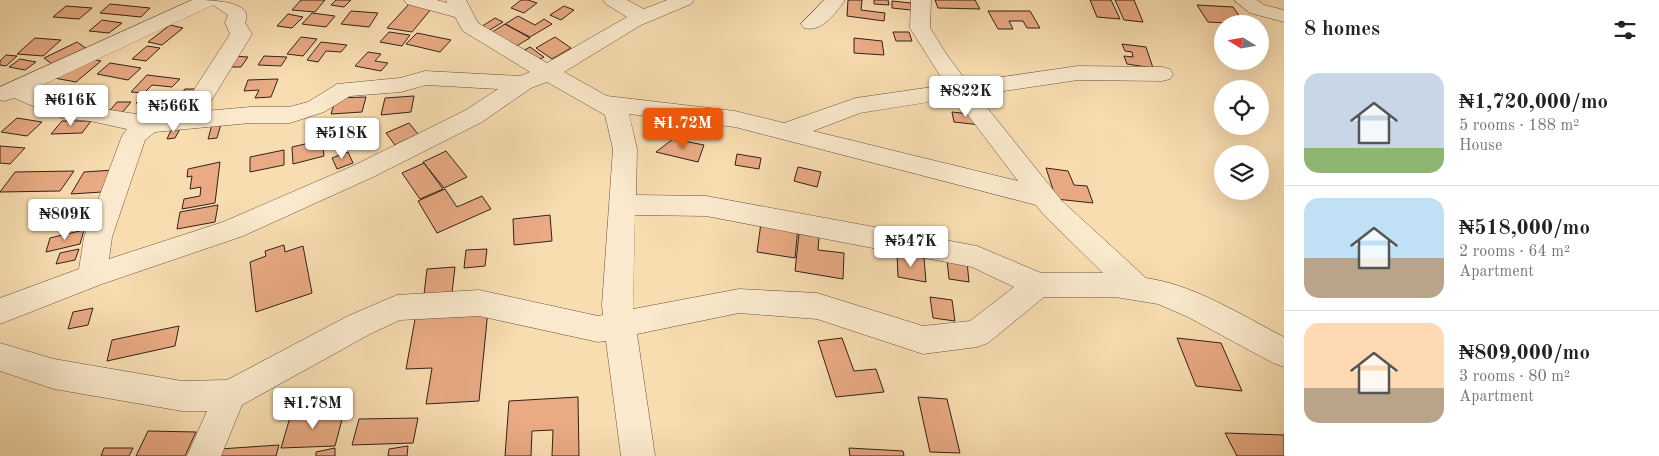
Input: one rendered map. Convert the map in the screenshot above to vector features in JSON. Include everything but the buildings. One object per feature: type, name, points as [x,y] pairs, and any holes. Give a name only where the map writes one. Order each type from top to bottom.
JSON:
[{"type":"street","points":[[7,93],[76,59],[208,0]]},
{"type":"street","points":[[186,122],[242,34],[235,23],[238,15],[237,12],[218,0]]},
{"type":"street","points":[[414,0],[425,4],[460,7],[470,27],[535,78],[616,110],[626,149],[617,305],[638,456]]},
{"type":"street","points":[[613,0],[642,17]]},
{"type":"street","points":[[0,311],[92,276],[233,229],[364,171],[474,116],[535,78],[642,17],[684,0]]},
{"type":"street","points":[[811,24],[835,0]]},
{"type":"street","points":[[921,0],[920,28],[961,90],[1053,208],[1139,288]]},
{"type":"street","points":[[1244,0],[1257,9],[1284,16]]},
{"type":"street","points":[[785,132],[856,106],[1078,73],[1162,74]]},
{"type":"street","points":[[7,93],[61,110],[92,113],[108,118],[149,124],[250,115],[290,115],[316,106],[345,89],[402,85],[425,78],[535,78]]},
{"type":"street","points":[[602,103],[735,119],[1045,198]]},
{"type":"street","points":[[92,276],[98,237],[134,136],[149,124]]},
{"type":"street","points":[[622,205],[706,206],[977,257],[1038,285],[1115,285],[1162,292],[1199,308],[1284,353]]},
{"type":"street","points":[[0,357],[54,374],[182,396],[230,395],[359,325],[397,308],[479,302],[598,329],[739,301],[817,306],[923,340],[977,334],[1038,285]]},
{"type":"street","points":[[204,456],[230,395]]}]
